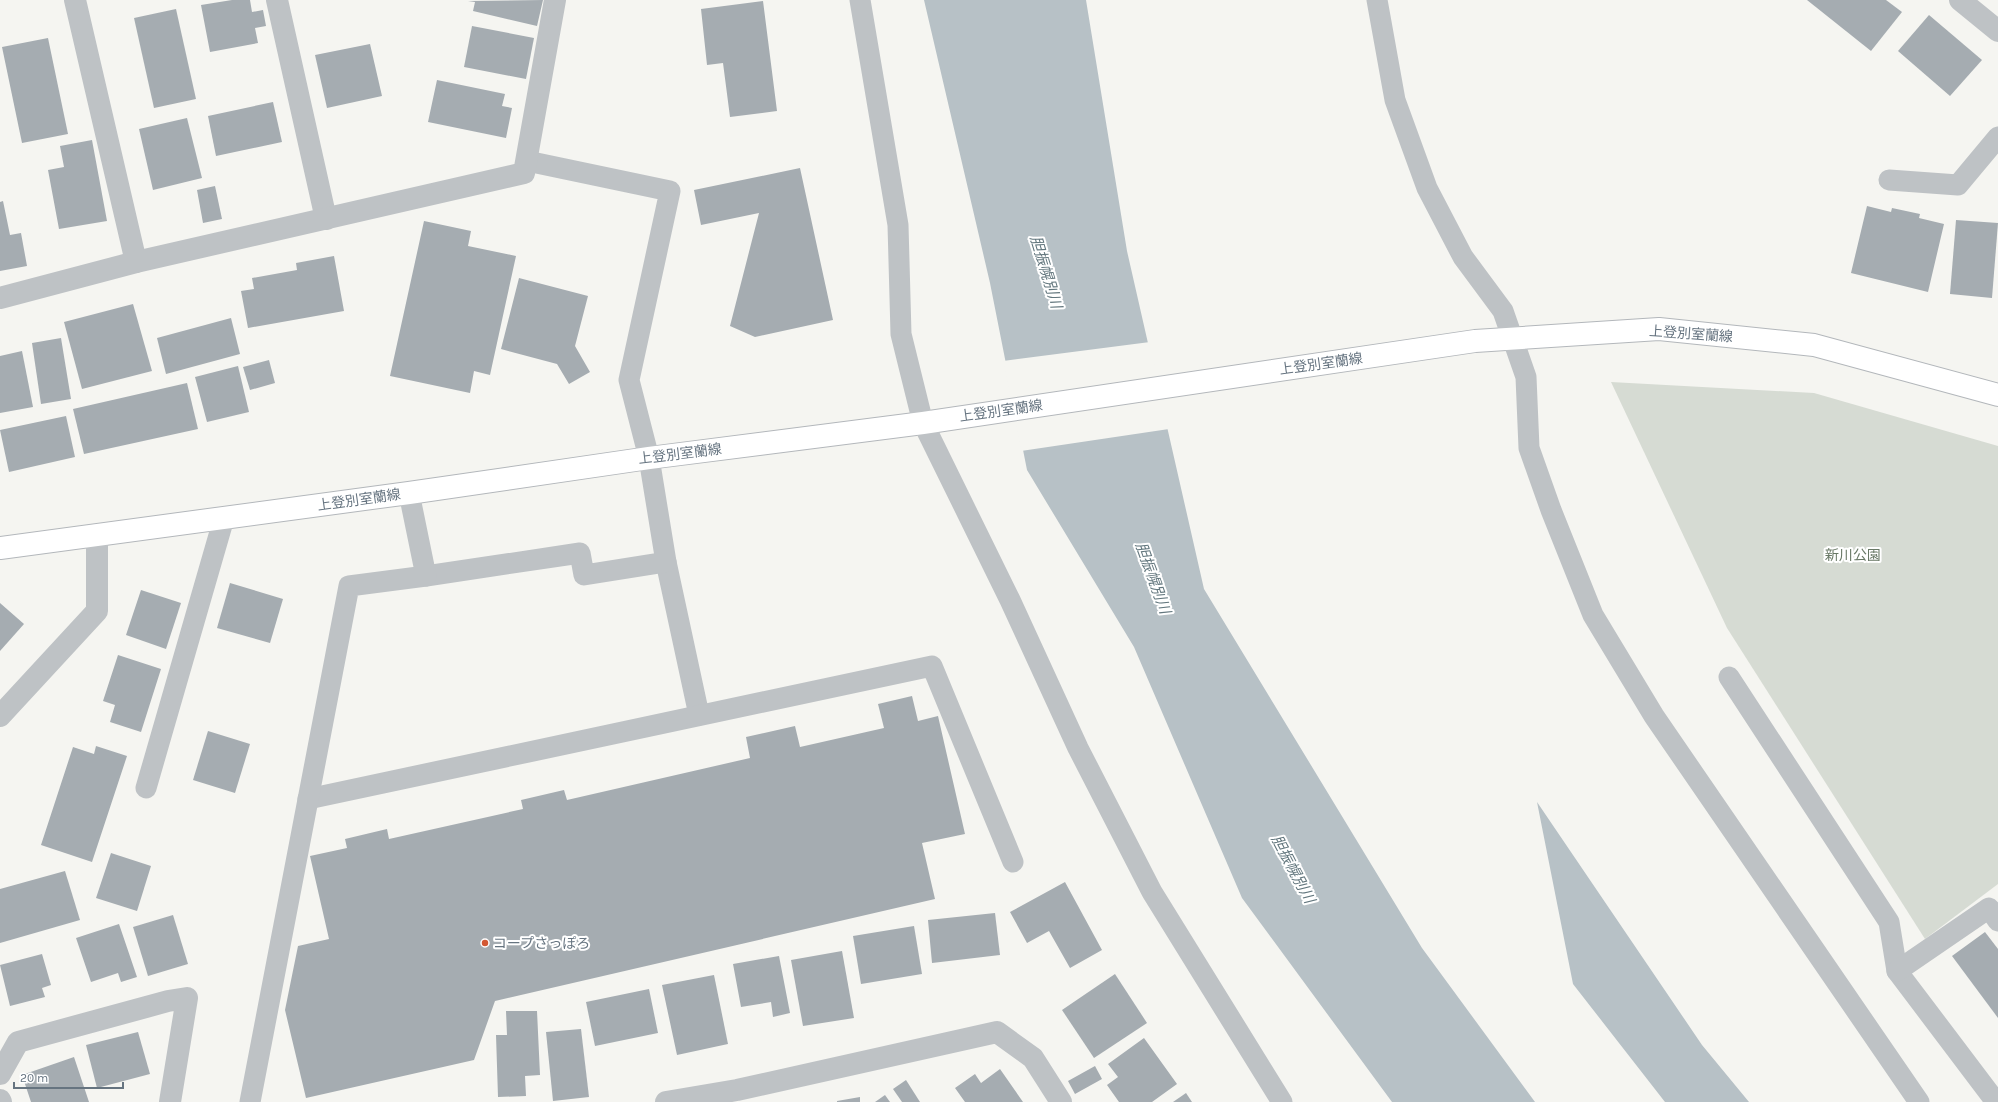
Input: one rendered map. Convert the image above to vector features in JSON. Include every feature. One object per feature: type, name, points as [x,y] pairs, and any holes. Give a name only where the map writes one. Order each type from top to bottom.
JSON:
[{"type":"main road","name":"上登別室蘭線","points":[[0,548],[409,493],[649,458],[923,423],[1474,341],[1659,329],[1814,345],[1998,395]]},
{"type":"street","points":[[75,0],[136,262]]},
{"type":"street","points":[[277,0],[326,219]]},
{"type":"street","points":[[0,298],[136,262],[524,173],[555,0]]},
{"type":"street","points":[[1960,0],[1998,31]]},
{"type":"street","points":[[0,716],[97,611],[97,535]]},
{"type":"street","points":[[0,1074],[18,1042],[168,1001],[188,998],[170,1102]]},
{"type":"street","points":[[666,1102],[741,1096],[997,1032],[1033,1058],[1061,1102]]},
{"type":"lane","points":[[860,0],[898,225],[901,334],[923,423],[1010,600],[1078,748],[1152,892],[1282,1102]]},
{"type":"lane","points":[[1377,0],[1395,100],[1427,188],[1463,257],[1503,311],[1526,378],[1528,448],[1593,615],[1654,716],[1920,1102]]},
{"type":"lane","points":[[1889,180],[1958,185],[1998,137]]},
{"type":"lane","points":[[526,161],[670,190],[629,380],[649,458],[666,562],[699,715]]},
{"type":"lane","points":[[409,493],[426,576]]},
{"type":"lane","points":[[146,788],[224,518]]},
{"type":"lane","points":[[250,1102],[349,586],[580,553],[584,575],[666,562]]},
{"type":"lane","points":[[308,799],[932,666],[1013,862]]},
{"type":"lane","points":[[1729,677],[1889,922],[1897,971],[1996,1102]]},
{"type":"lane","points":[[1897,971],[1995,910]]},
{"type":"green space","name":"新川公園","points":[[1611,382],[1814,393],[1998,446],[1998,884],[1925,939],[1727,628]]},
{"type":"water","name":"胆振幌別川","points":[[924,0],[1086,0],[1127,251],[1204,589],[1422,948],[1535,1102],[1392,1102],[1242,898],[1134,647],[1027,470],[990,283]]},
{"type":"water","points":[[1537,802],[1702,1045],[1749,1102],[1665,1102],[1573,984]]},
{"type":"pier","points":[[1150,342],[1169,429],[1021,451],[1003,361]]},
{"type":"building","points":[[232,0],[250,0],[252,12],[263,10],[266,26],[255,28],[258,43],[210,52],[201,5]]},
{"type":"building","points":[[543,0],[537,26],[473,11],[475,2],[468,1]]},
{"type":"building","points":[[1807,0],[1886,0],[1902,12],[1871,51]]},
{"type":"building","points":[[763,1],[777,111],[730,117],[723,63],[707,65],[701,9]]},
{"type":"building","points":[[176,9],[196,99],[154,108],[134,18]]},
{"type":"building","points":[[1929,15],[1982,60],[1950,96],[1898,51]]},
{"type":"building","points":[[472,26],[534,38],[526,79],[464,67]]},
{"type":"building","points":[[48,38],[68,134],[22,143],[2,47]]},
{"type":"building","points":[[370,44],[382,96],[327,108],[315,55]]},
{"type":"building","points":[[437,80],[505,94],[502,106],[512,108],[506,138],[428,122]]},
{"type":"building","points":[[273,102],[282,142],[216,156],[208,116]]},
{"type":"building","points":[[187,118],[202,178],[153,190],[139,129]]},
{"type":"building","points":[[92,140],[107,221],[59,229],[48,170],[64,167],[60,146]]},
{"type":"building","points":[[800,168],[833,320],[755,337],[730,326],[759,213],[701,225],[694,190]]},
{"type":"building","points":[[215,186],[222,219],[203,223],[197,190]]},
{"type":"building","points":[[3,201],[10,235],[21,233],[27,266],[0,271],[0,202]]},
{"type":"building","points":[[1867,206],[1891,212],[1892,208],[1920,214],[1919,218],[1944,224],[1928,292],[1851,273]]},
{"type":"building","points":[[1956,220],[1998,223],[1992,298],[1950,294]]},
{"type":"building","points":[[424,221],[471,231],[468,246],[516,256],[490,375],[474,371],[470,393],[390,376]]},
{"type":"building","points":[[334,256],[344,311],[248,328],[241,291],[254,289],[252,278],[297,270],[296,263]]},
{"type":"building","points":[[519,278],[588,296],[575,346],[590,372],[569,384],[557,364],[501,349]]},
{"type":"building","points":[[133,304],[152,371],[82,389],[64,322]]},
{"type":"building","points":[[231,318],[240,354],[166,374],[157,338]]},
{"type":"building","points":[[61,338],[71,399],[41,404],[32,343]]},
{"type":"building","points":[[22,351],[33,407],[0,413],[0,356]]},
{"type":"building","points":[[269,360],[275,383],[250,390],[243,367]]},
{"type":"building","points":[[238,366],[249,412],[207,422],[195,377]]},
{"type":"building","points":[[187,383],[198,429],[84,454],[73,409]]},
{"type":"building","points":[[66,416],[75,457],[9,472],[0,430]]},
{"type":"building","points":[[230,583],[283,599],[270,643],[217,628]]},
{"type":"building","points":[[141,590],[181,603],[166,649],[126,635]]},
{"type":"building","points":[[0,603],[24,624],[0,651]]},
{"type":"building","points":[[118,655],[161,669],[141,732],[110,722],[115,705],[103,701]]},
{"type":"building","points":[[912,696],[918,721],[938,716],[965,834],[922,843],[935,899],[495,1001],[474,1060],[306,1098],[285,1010],[298,946],[329,939],[310,856],[347,848],[345,839],[387,829],[389,839],[523,809],[521,800],[564,790],[567,800],[750,758],[746,737],[795,726],[800,747],[884,728],[878,704]]},
{"type":"building","points":[[208,731],[250,744],[235,793],[193,780]]},
{"type":"building","points":[[96,746],[127,756],[92,862],[41,845],[73,747],[94,754]]},
{"type":"building","points":[[111,853],[151,866],[137,911],[96,898]]},
{"type":"building","points":[[65,871],[80,920],[0,943],[0,889]]},
{"type":"building","points":[[1065,882],[1102,950],[1070,968],[1049,931],[1027,943],[1010,912]]},
{"type":"building","points":[[995,913],[1000,955],[932,963],[928,920]]},
{"type":"building","points":[[173,915],[188,964],[148,976],[133,927]]},
{"type":"building","points":[[119,924],[137,977],[121,982],[118,973],[91,982],[76,938]]},
{"type":"building","points":[[914,926],[922,974],[861,984],[853,936]]},
{"type":"building","points":[[1985,932],[1998,949],[1998,1018],[1952,956]]},
{"type":"building","points":[[842,951],[854,1018],[803,1026],[791,960]]},
{"type":"building","points":[[42,954],[51,985],[42,988],[45,997],[10,1006],[0,965]]},
{"type":"building","points":[[779,956],[790,1013],[773,1017],[771,1002],[741,1007],[733,964]]},
{"type":"building","points":[[1115,974],[1147,1023],[1094,1058],[1062,1010]]},
{"type":"building","points":[[714,975],[728,1044],[677,1055],[662,985]]},
{"type":"building","points":[[649,989],[658,1033],[595,1046],[586,1002]]},
{"type":"building","points":[[506,1011],[537,1011],[540,1075],[525,1076],[526,1096],[498,1097],[496,1035],[507,1035]]},
{"type":"building","points":[[581,1029],[589,1097],[553,1101],[546,1032]]},
{"type":"building","points":[[138,1032],[150,1074],[97,1088],[86,1045]]},
{"type":"building","points":[[1144,1038],[1177,1084],[1152,1102],[1119,1102],[1107,1085],[1118,1077],[1108,1064]]},
{"type":"building","points":[[74,1057],[89,1102],[31,1102],[22,1075]]},
{"type":"building","points":[[1095,1066],[1102,1079],[1075,1094],[1068,1081]]},
{"type":"building","points":[[1000,1069],[1023,1102],[965,1102],[955,1088],[975,1074],[981,1083]]},
{"type":"building","points":[[906,1080],[920,1102],[902,1102],[893,1089]]},
{"type":"building","points":[[1186,1093],[1192,1102],[1173,1102]]},
{"type":"building","points":[[885,1095],[890,1102],[875,1102]]},
{"type":"building","points":[[860,1097],[860,1102],[837,1102],[837,1101]]},
{"type":"place","name":"コープさっぽろ","points":[[485,943]]}]
